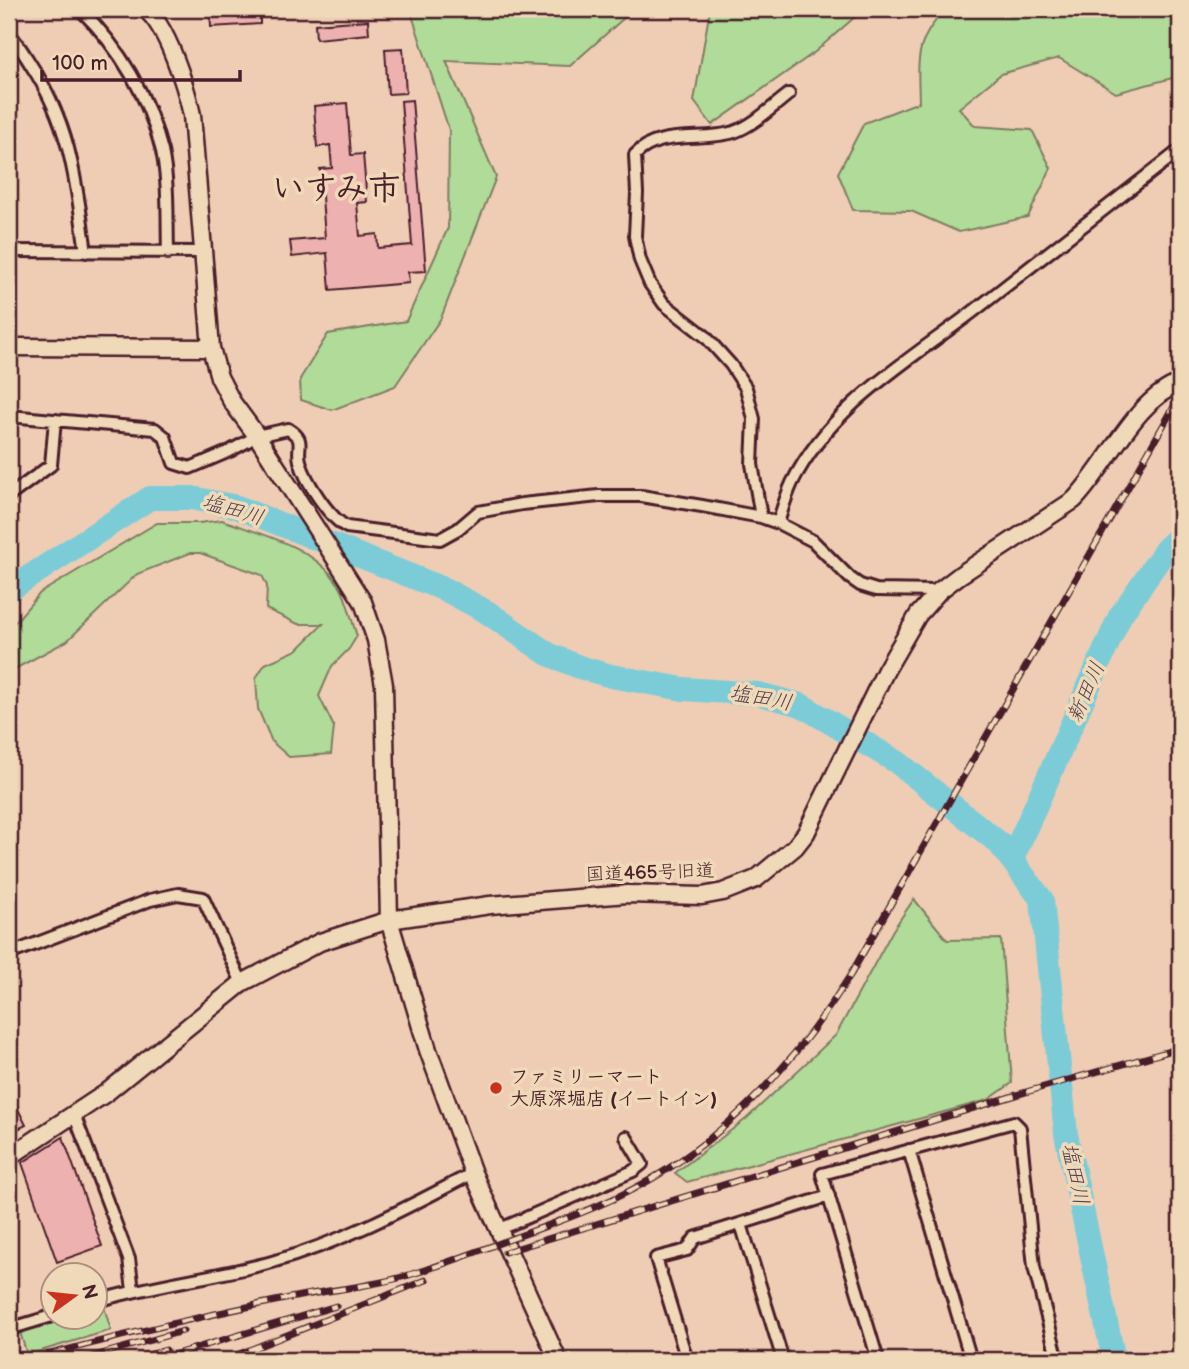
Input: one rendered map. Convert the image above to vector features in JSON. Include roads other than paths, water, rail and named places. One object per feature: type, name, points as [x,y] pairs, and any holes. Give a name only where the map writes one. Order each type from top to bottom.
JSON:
[{"type":"street","points":[[80,9],[113,45],[144,96],[162,152],[167,192],[168,253]]},
{"type":"street","points":[[154,11],[186,86],[192,115],[211,348],[219,377],[232,402],[257,436],[363,602],[376,640],[384,685],[389,920],[428,1050],[473,1173],[558,1360]]},
{"type":"street","points":[[9,34],[45,86],[62,124],[74,166],[86,252]]},
{"type":"street","points":[[761,517],[752,464],[754,419],[746,388],[731,365],[705,336],[664,304],[650,284],[640,260],[635,236],[635,155],[643,147],[662,140],[736,131],[789,94]]},
{"type":"street","points":[[778,523],[791,485],[808,455],[826,430],[851,404],[1180,150]]},
{"type":"street","points":[[9,251],[202,252]]},
{"type":"street","points":[[9,347],[211,348]]},
{"type":"street","name":"国道465号旧道","points":[[9,1157],[106,1093],[242,983],[320,942],[389,920],[526,901],[627,894],[702,896],[740,887],[756,879],[795,847],[807,833],[886,670],[918,615],[939,591],[1073,500],[1088,485],[1148,401],[1167,387],[1180,383]]},
{"type":"street","points":[[9,416],[155,429],[165,437],[174,463],[190,468],[257,436],[288,429],[297,435],[301,443],[299,458],[304,471],[338,523],[347,527],[440,539],[458,529],[478,512],[522,503],[599,496],[640,496],[761,517],[778,523],[813,541],[860,585],[876,590],[939,591]]},
{"type":"street","points":[[9,496],[51,466],[55,420]]},
{"type":"street","points":[[9,954],[134,906],[178,894],[203,898],[242,983]]},
{"type":"street","points":[[74,1114],[128,1259],[134,1290]]},
{"type":"street","points":[[878,1360],[822,1174],[1014,1122],[1020,1128],[1034,1267],[1059,1360]]},
{"type":"street","points":[[498,1230],[633,1171],[642,1164],[626,1138]]},
{"type":"street","points":[[909,1150],[971,1360]]},
{"type":"street","points":[[108,1298],[274,1261],[400,1212],[473,1173]]},
{"type":"street","points":[[687,1360],[656,1258],[687,1250],[695,1238],[829,1196]]},
{"type":"street","points":[[741,1224],[783,1360]]},
{"type":"street","points":[[9,1329],[38,1320]]},
{"type":"waterway","name":"塩田川","points":[[9,590],[150,498],[192,498],[237,507],[446,590],[487,612],[548,654],[579,667],[611,676],[683,689],[759,694],[801,705],[897,762],[999,843],[1042,900],[1066,1134],[1114,1360]]},
{"type":"waterway","name":"新田川","points":[[1012,859],[1120,616],[1166,549],[1180,536]]},
{"type":"railway","points":[[28,1360],[198,1318],[300,1296],[383,1282],[423,1271],[611,1200],[663,1172],[719,1131],[791,1058],[851,974],[1180,396]]},
{"type":"railway","points":[[505,1252],[1026,1092],[1180,1048]]},
{"type":"railway","points":[[224,1360],[426,1280]]},
{"type":"railway","points":[[156,1360],[336,1306]]},
{"type":"railway","points":[[80,1360],[183,1331]]},
{"type":"railway","points":[[130,1360],[166,1350]]},
{"type":"place","name":"ファミリーマート 大原深堀店 (イートイン)","points":[[496,1088]]},
{"type":"district","name":"いすみ市","points":[[336,189]]}]
